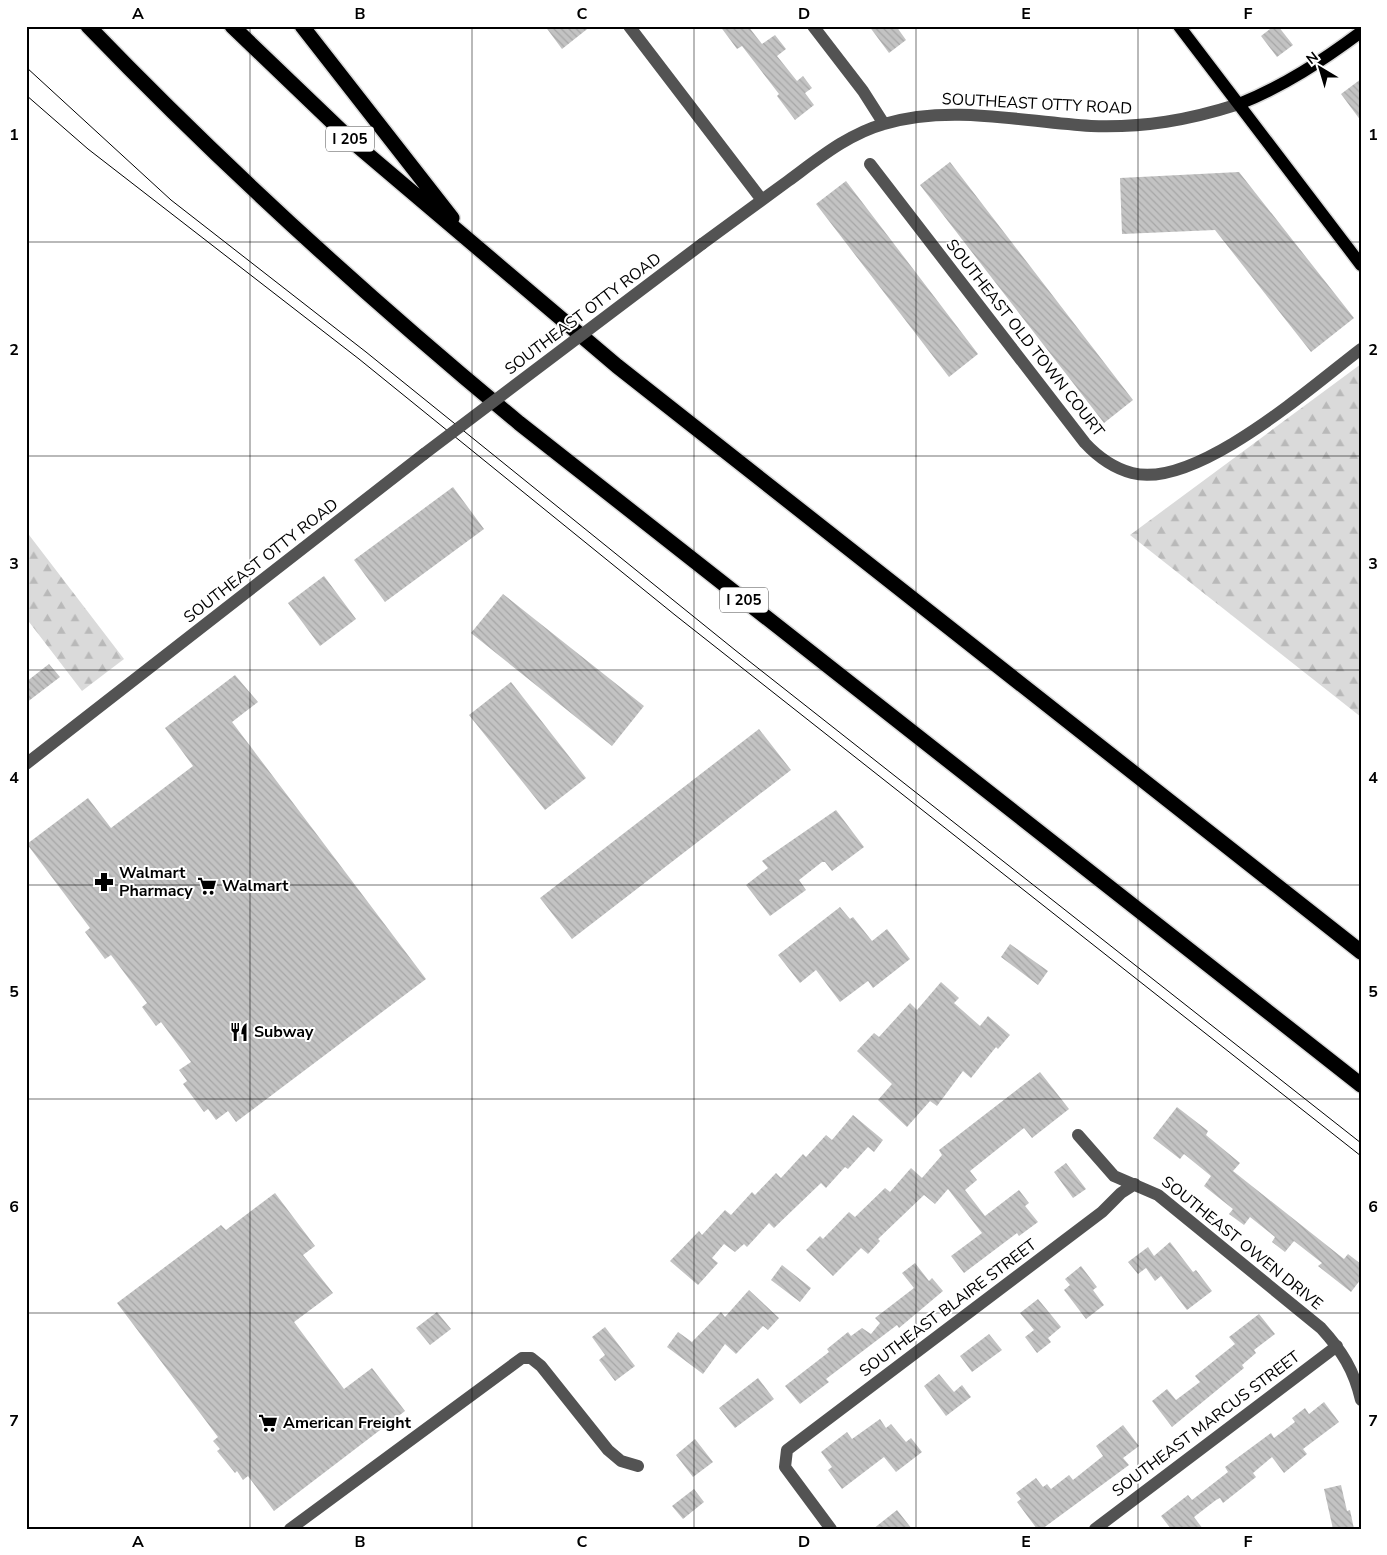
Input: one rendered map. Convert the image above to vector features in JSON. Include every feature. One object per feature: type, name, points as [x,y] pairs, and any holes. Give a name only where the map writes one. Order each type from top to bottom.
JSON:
[{"type":"highway","points":[[76,26],[149,90]]},
{"type":"highway","name":"I 205","points":[[88,26],[149,90],[297,232],[436,354],[519,423],[1361,1085]]},
{"type":"highway","name":"I 205","points":[[232,26],[353,142],[473,246],[617,366],[1361,952]]},
{"type":"highway","points":[[302,26],[473,246]]},
{"type":"main road","points":[[1178,26],[1361,265]]},
{"type":"main road","points":[[1239,104],[1267,93],[1298,76],[1361,32]]},
{"type":"street","points":[[629,26],[762,200]]},
{"type":"street","points":[[813,26],[863,91],[884,124]]},
{"type":"street","name":"SOUTHEAST OTTY ROAD","points":[[26,764],[424,454],[702,244],[850,138],[884,124],[921,116],[958,114],[1092,126],[1152,125],[1178,122],[1239,104]]},
{"type":"street","name":"SOUTHEAST OLD TOWN COURT","points":[[870,164],[1085,443],[1095,454],[1134,474],[1158,474],[1182,468],[1206,458],[1257,428],[1361,349]]},
{"type":"street","name":"SOUTHEAST OWEN DRIVE","points":[[1078,1135],[1114,1176],[1158,1194],[1321,1328],[1337,1346],[1355,1376],[1361,1400]]},
{"type":"street","name":"SOUTHEAST BLAIRE STREET","points":[[832,1529],[789,1475],[784,1459],[787,1450],[1102,1212],[1121,1193],[1135,1184]]},
{"type":"street","name":"SOUTHEAST MARCUS STREET","points":[[1094,1529],[1337,1346]]},
{"type":"street","points":[[290,1529],[522,1358],[531,1358],[541,1366],[608,1450],[621,1461],[638,1466]]},
{"type":"green space","points":[[1361,364],[1361,717],[1130,535]]},
{"type":"green space","points":[[26,531],[124,659],[82,691],[26,618]]},
{"type":"building","points":[[545,26],[591,26],[562,49]]},
{"type":"building","points":[[720,26],[748,26],[762,44],[775,35],[786,49],[777,56],[797,81],[803,76],[812,88],[805,93],[814,105],[795,120],[777,96],[779,94],[742,46],[737,49]]},
{"type":"building","points":[[869,26],[896,26],[906,40],[889,53]]},
{"type":"building","points":[[1274,26],[1278,26],[1293,45],[1277,57],[1261,36]]},
{"type":"building","points":[[1361,79],[1361,121],[1341,94]]},
{"type":"building","points":[[950,162],[1133,400],[1104,423],[920,185]]},
{"type":"building","points":[[1239,172],[1354,318],[1311,352],[1215,230],[1122,234],[1120,178]]},
{"type":"building","points":[[846,181],[978,354],[949,377],[816,204]]},
{"type":"building","points":[[453,487],[484,529],[385,602],[354,560]]},
{"type":"building","points":[[324,576],[356,619],[320,646],[288,603]]},
{"type":"building","points":[[503,594],[644,706],[612,746],[471,633]]},
{"type":"building","points":[[49,664],[60,677],[26,703],[26,682]]},
{"type":"building","name":"Walmart","points":[[235,675],[258,702],[232,722],[426,979],[236,1122],[228,1111],[216,1120],[208,1109],[204,1112],[183,1084],[187,1081],[179,1070],[191,1062],[161,1022],[156,1026],[142,1007],[147,1003],[111,955],[105,959],[85,932],[90,928],[27,844],[88,798],[111,828],[193,766],[165,728]]},
{"type":"building","points":[[511,682],[586,778],[545,810],[469,715]]},
{"type":"building","points":[[759,729],[791,770],[572,939],[540,898]]},
{"type":"building","points":[[836,810],[864,847],[832,871],[825,862],[822,862],[799,880],[806,890],[770,916],[746,885],[768,868],[762,861]]},
{"type":"building","points":[[840,907],[850,919],[853,917],[872,941],[887,929],[910,959],[873,988],[868,981],[840,1002],[816,970],[800,983],[778,955]]},
{"type":"building","points":[[1010,944],[1048,971],[1038,985],[1001,957]]},
{"type":"building","points":[[941,982],[959,998],[954,1003],[980,1026],[988,1016],[1010,1035],[998,1049],[996,1047],[971,1078],[963,1071],[937,1106],[930,1101],[907,1127],[878,1100],[892,1084],[857,1051],[874,1033],[879,1037],[910,1003],[917,1010]]},
{"type":"building","points":[[1040,1072],[1069,1109],[1032,1138],[1024,1128],[970,1171],[977,1180],[965,1190],[985,1216],[1019,1190],[1029,1203],[1025,1206],[1038,1222],[1019,1236],[1017,1233],[964,1273],[951,1256],[982,1233],[948,1189],[935,1204],[924,1195],[878,1239],[880,1241],[868,1254],[861,1248],[833,1276],[806,1250],[820,1236],[823,1239],[849,1212],[855,1217],[885,1188],[890,1192],[911,1168],[922,1178],[942,1155],[939,1150]]},
{"type":"building","points":[[1177,1107],[1208,1131],[1206,1135],[1240,1163],[1233,1171],[1344,1259],[1348,1254],[1361,1264],[1361,1279],[1351,1292],[1318,1266],[1322,1263],[1294,1241],[1285,1252],[1272,1242],[1275,1237],[1250,1217],[1244,1225],[1229,1214],[1233,1209],[1204,1186],[1211,1176],[1184,1154],[1180,1159],[1153,1138]]},
{"type":"building","points":[[853,1115],[883,1140],[874,1152],[868,1147],[848,1169],[845,1167],[826,1188],[821,1183],[774,1228],[769,1223],[747,1247],[744,1244],[735,1252],[724,1244],[712,1258],[718,1263],[698,1285],[670,1261],[699,1231],[702,1235],[725,1210],[731,1215],[752,1192],[755,1195],[776,1173],[781,1178],[803,1154],[806,1157],[826,1135],[832,1140]]},
{"type":"building","points":[[1066,1163],[1086,1189],[1073,1198],[1054,1172]]},
{"type":"building","points":[[275,1193],[315,1246],[303,1255],[333,1293],[294,1322],[344,1389],[372,1368],[405,1411],[274,1511],[248,1476],[243,1480],[237,1471],[235,1473],[217,1451],[220,1449],[213,1441],[218,1437],[117,1303],[221,1225],[226,1230]]},
{"type":"building","points":[[1170,1242],[1193,1272],[1196,1270],[1212,1291],[1187,1310],[1161,1276],[1155,1281],[1146,1268],[1138,1274],[1128,1262],[1148,1247],[1154,1256]]},
{"type":"building","points":[[915,1263],[929,1281],[932,1278],[943,1291],[899,1328],[897,1325],[826,1379],[829,1382],[800,1404],[785,1386],[829,1352],[827,1349],[848,1332],[851,1336],[862,1328],[871,1334],[880,1323],[875,1318],[914,1288],[902,1273]]},
{"type":"building","points":[[782,1265],[811,1288],[800,1302],[771,1280]]},
{"type":"building","points":[[1081,1266],[1097,1287],[1093,1290],[1104,1305],[1086,1319],[1064,1290],[1070,1285],[1065,1279]]},
{"type":"building","points":[[749,1290],[779,1318],[768,1330],[763,1326],[736,1354],[725,1344],[703,1374],[667,1347],[678,1332],[692,1342],[721,1312],[725,1317]]},
{"type":"building","points":[[1038,1299],[1061,1327],[1048,1338],[1051,1342],[1037,1353],[1025,1337],[1034,1330],[1020,1313]]},
{"type":"building","points":[[437,1312],[451,1329],[430,1345],[416,1328]]},
{"type":"building","points":[[1259,1314],[1275,1334],[1254,1350],[1256,1353],[1242,1365],[1244,1368],[1172,1427],[1152,1401],[1167,1389],[1176,1400],[1200,1382],[1195,1376],[1235,1344],[1229,1337]]},
{"type":"building","points":[[605,1327],[635,1366],[615,1381],[599,1360],[605,1355],[592,1337]]},
{"type":"building","points":[[989,1334],[1002,1350],[972,1372],[960,1356]]},
{"type":"building","points":[[939,1374],[954,1392],[962,1385],[971,1397],[946,1416],[924,1386]]},
{"type":"building","points":[[758,1378],[774,1399],[735,1428],[719,1408]]},
{"type":"building","points":[[1324,1402],[1339,1422],[1303,1449],[1307,1454],[1284,1473],[1272,1457],[1253,1473],[1256,1477],[1223,1503],[1220,1498],[1194,1517],[1203,1529],[1171,1529],[1161,1516],[1188,1495],[1192,1500],[1228,1472],[1225,1467],[1271,1433],[1274,1438],[1295,1422],[1292,1418],[1305,1408],[1309,1414]]},
{"type":"building","points":[[880,1419],[886,1428],[891,1424],[906,1442],[911,1438],[922,1452],[896,1472],[884,1457],[842,1489],[828,1470],[832,1467],[821,1452],[847,1432],[852,1439]]},
{"type":"building","points":[[1123,1425],[1139,1446],[1123,1458],[1129,1465],[1042,1529],[1037,1529],[1017,1502],[1021,1499],[1016,1493],[1036,1478],[1043,1487],[1047,1484],[1051,1489],[1069,1475],[1073,1480],[1103,1456],[1096,1446]]},
{"type":"building","points":[[695,1439],[713,1462],[693,1477],[676,1455]]},
{"type":"building","points":[[1341,1485],[1347,1511],[1350,1510],[1354,1529],[1333,1529],[1324,1489]]},
{"type":"building","points":[[694,1489],[704,1502],[683,1519],[672,1506]]},
{"type":"building","points":[[897,1510],[912,1529],[873,1529]]},
{"type":"tram line","points":[[26,67],[171,200],[366,352],[735,650],[1361,1143]]},
{"type":"tram line","points":[[26,95],[88,149],[359,359],[675,615],[1361,1156]]},
{"type":"place","name":"Walmart Pharmacy","points":[[104,882]]},
{"type":"place","name":"Walmart","points":[[207,886]]},
{"type":"place","name":"Subway","points":[[239,1032]]},
{"type":"place","name":"American Freight","points":[[268,1423]]}]
